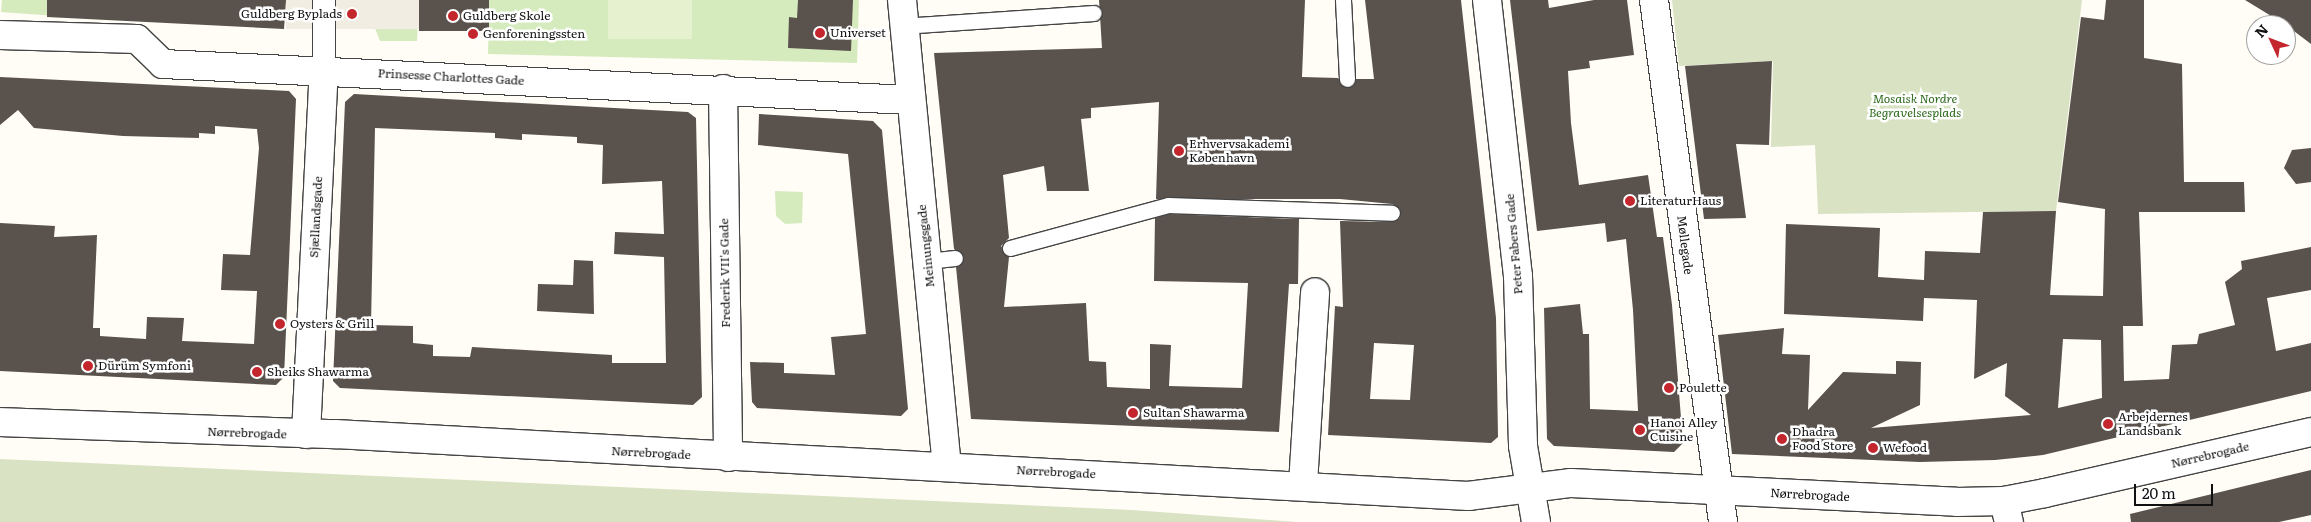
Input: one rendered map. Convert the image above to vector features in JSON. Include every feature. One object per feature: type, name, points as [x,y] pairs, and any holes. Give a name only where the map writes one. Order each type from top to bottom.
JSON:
[{"type":"street","name":"Sjællandsgade","points":[[306,434],[324,71],[324,0]]},
{"type":"street","name":"Peter Fabers Gade","points":[[1487,0],[1518,276],[1523,446],[1536,522]]},
{"type":"street","name":"Møllegade","points":[[1654,0],[1716,490],[1723,522]]},
{"type":"street","name":"Meinungsgade","points":[[902,13],[947,466]]},
{"type":"street","name":"Prinsesse Charlottes Gade","points":[[0,36],[137,39],[163,64],[723,89],[911,100]]},
{"type":"street","name":"Frederik VII's Gade","points":[[723,89],[728,457]]},
{"type":"street","points":[[1303,484],[1315,292]]},
{"type":"street","name":"Nørrebrogade","points":[[0,422],[306,434],[728,457],[947,466],[1303,484],[1468,496],[1571,484],[1716,490],[2007,512],[2311,432]]},
{"type":"lane","points":[[1343,0],[1346,79]]},
{"type":"lane","name":"Meinungsgade","points":[[902,13],[1094,13]]},
{"type":"lane","points":[[1010,248],[1168,205],[1392,213]]},
{"type":"lane","points":[[927,261],[955,258]]},
{"type":"green space","points":[[2,0],[57,0],[56,16],[1,12]]},
{"type":"green space","points":[[364,0],[419,0],[417,41],[380,41]]},
{"type":"green space","points":[[489,0],[859,0],[857,63],[488,54]]},
{"type":"green space","points":[[608,0],[692,0],[692,39],[608,39]]},
{"type":"green space","name":"Mosaisk Nordre Begravelsesplads","points":[[1672,0],[2082,0],[2056,211],[1818,214],[1815,145],[1771,147],[1773,61],[1679,66]]},
{"type":"green space","points":[[775,191],[803,192],[802,223],[785,224],[776,216]]},
{"type":"green space","points":[[0,459],[1132,510],[1297,522],[0,522]]},
{"type":"shaded area","name":"Guldberg Byplads","points":[[286,0],[419,0],[419,29],[286,29]]},
{"type":"building","points":[[47,0],[286,0],[284,29],[47,17]]},
{"type":"building","name":"Guldberg Skole","points":[[419,0],[489,0],[489,31],[419,31]]},
{"type":"building","name":"Universet","points":[[798,0],[853,0],[851,51],[788,48],[789,17],[797,18]]},
{"type":"building","points":[[1099,0],[1305,0],[1302,77],[1338,78],[1347,88],[1356,79],[1374,79],[1365,0],[1461,0],[1496,318],[1498,437],[1491,443],[1328,435],[1335,306],[1343,307],[1340,221],[1392,222],[1400,218],[1400,209],[1392,204],[1340,199],[1156,199],[1159,102],[1091,108],[1091,118],[1081,119],[1089,191],[1047,191],[1044,166],[1003,175],[1009,238],[1001,246],[1009,257],[1004,307],[1086,303],[1089,361],[1106,362],[1107,387],[1150,389],[1150,344],[1171,345],[1169,386],[1242,388],[1248,283],[1154,281],[1155,218],[1169,214],[1299,219],[1298,284],[1289,284],[1279,432],[971,419],[956,267],[964,257],[954,249],[934,53],[1102,48]],"holes":[[[1374,343],[1414,345],[1410,400],[1370,399]]]},
{"type":"building","points":[[1510,0],[1548,0],[1549,8],[1594,0],[1627,0],[1634,55],[1589,61],[1590,68],[1568,71],[1571,123],[1579,185],[1648,175],[1657,237],[1663,237],[1672,305],[1683,443],[1674,452],[1554,446],[1547,439],[1544,308],[1580,304],[1583,334],[1589,334],[1590,409],[1638,411],[1633,310],[1626,239],[1607,242],[1605,223],[1537,231]]},
{"type":"building","points":[[2106,0],[2144,0],[2144,58],[2182,64],[2184,182],[2244,182],[2245,212],[2139,212],[2143,326],[2123,326],[2124,381],[2169,379],[2172,345],[2197,344],[2199,334],[2235,325],[2225,282],[2242,269],[2241,261],[2311,247],[2311,290],[2267,298],[2276,351],[2311,343],[2311,391],[2043,455],[1995,460],[1920,462],[1732,454],[1718,335],[1784,328],[1782,354],[1810,355],[1808,410],[1843,372],[1896,374],[1896,361],[1921,362],[1920,405],[1871,428],[2031,415],[2005,396],[2007,363],[1974,379],[1977,300],[1924,298],[1923,321],[1784,314],[1786,224],[1880,228],[1878,277],[1924,280],[1925,251],[1980,253],[1983,212],[2056,211],[2050,295],[2103,296],[2105,209],[2058,202],[2081,17],[2104,20]],"holes":[[[2063,339],[2101,340],[2102,398],[2058,408]]]},
{"type":"building","points":[[2245,0],[2311,0],[2311,44],[2296,33],[2296,15],[2270,15]]},
{"type":"building","points":[[1772,61],[1769,145],[1736,144],[1746,218],[1704,219],[1685,66]]},
{"type":"building","points":[[0,77],[289,91],[296,99],[284,377],[276,385],[0,371],[0,223],[55,226],[54,237],[97,235],[93,328],[100,328],[100,336],[146,339],[147,317],[184,318],[182,341],[254,344],[257,291],[221,290],[223,254],[250,255],[259,148],[257,129],[215,126],[215,134],[199,133],[199,138],[123,136],[34,128],[18,110],[0,125]]},
{"type":"building","points":[[354,94],[688,112],[696,118],[702,397],[693,405],[340,388],[333,381],[345,102]],"holes":[[[375,128],[495,133],[495,138],[522,140],[522,134],[577,137],[577,143],[603,145],[602,184],[662,181],[664,234],[615,232],[614,254],[664,257],[666,363],[612,363],[612,355],[472,347],[470,357],[433,356],[433,345],[413,343],[413,326],[371,325]]]},
{"type":"building","points":[[759,114],[873,121],[882,130],[908,409],[901,416],[757,408],[752,402],[750,362],[784,363],[784,373],[835,375],[831,337],[866,334],[848,154],[758,145]]},
{"type":"building","points":[[2311,148],[2311,182],[2296,184],[2284,168],[2292,150]]},
{"type":"building","points":[[574,260],[593,261],[594,314],[537,311],[538,284],[573,285]]},
{"type":"building","points":[[2311,470],[2311,515],[2279,522],[2131,522],[2130,514]]},
{"type":"place","name":"Guldberg Byplads","points":[[352,14]]},
{"type":"place","name":"Guldberg Skole","points":[[453,16]]},
{"type":"place","name":"Universet","points":[[820,33]]},
{"type":"place","name":"Genforeningssten","points":[[473,34]]},
{"type":"place","name":"Erhvervsakademi København","points":[[1179,151]]},
{"type":"place","name":"LiteraturHaus","points":[[1630,201]]},
{"type":"place","name":"Oysters & Grill","points":[[280,324]]},
{"type":"place","name":"Dürüm Symfoni","points":[[88,366]]},
{"type":"place","name":"Sheiks Shawarma","points":[[257,372]]},
{"type":"place","name":"Poulette","points":[[1669,388]]},
{"type":"place","name":"Sultan Shawarma","points":[[1133,413]]},
{"type":"place","name":"Arbejdernes Landsbank","points":[[2108,424]]},
{"type":"place","name":"Hanoi Alley Cuisine","points":[[1640,430]]},
{"type":"place","name":"Dhadra Food Store","points":[[1782,439]]},
{"type":"place","name":"Wefood","points":[[1873,448]]}]
